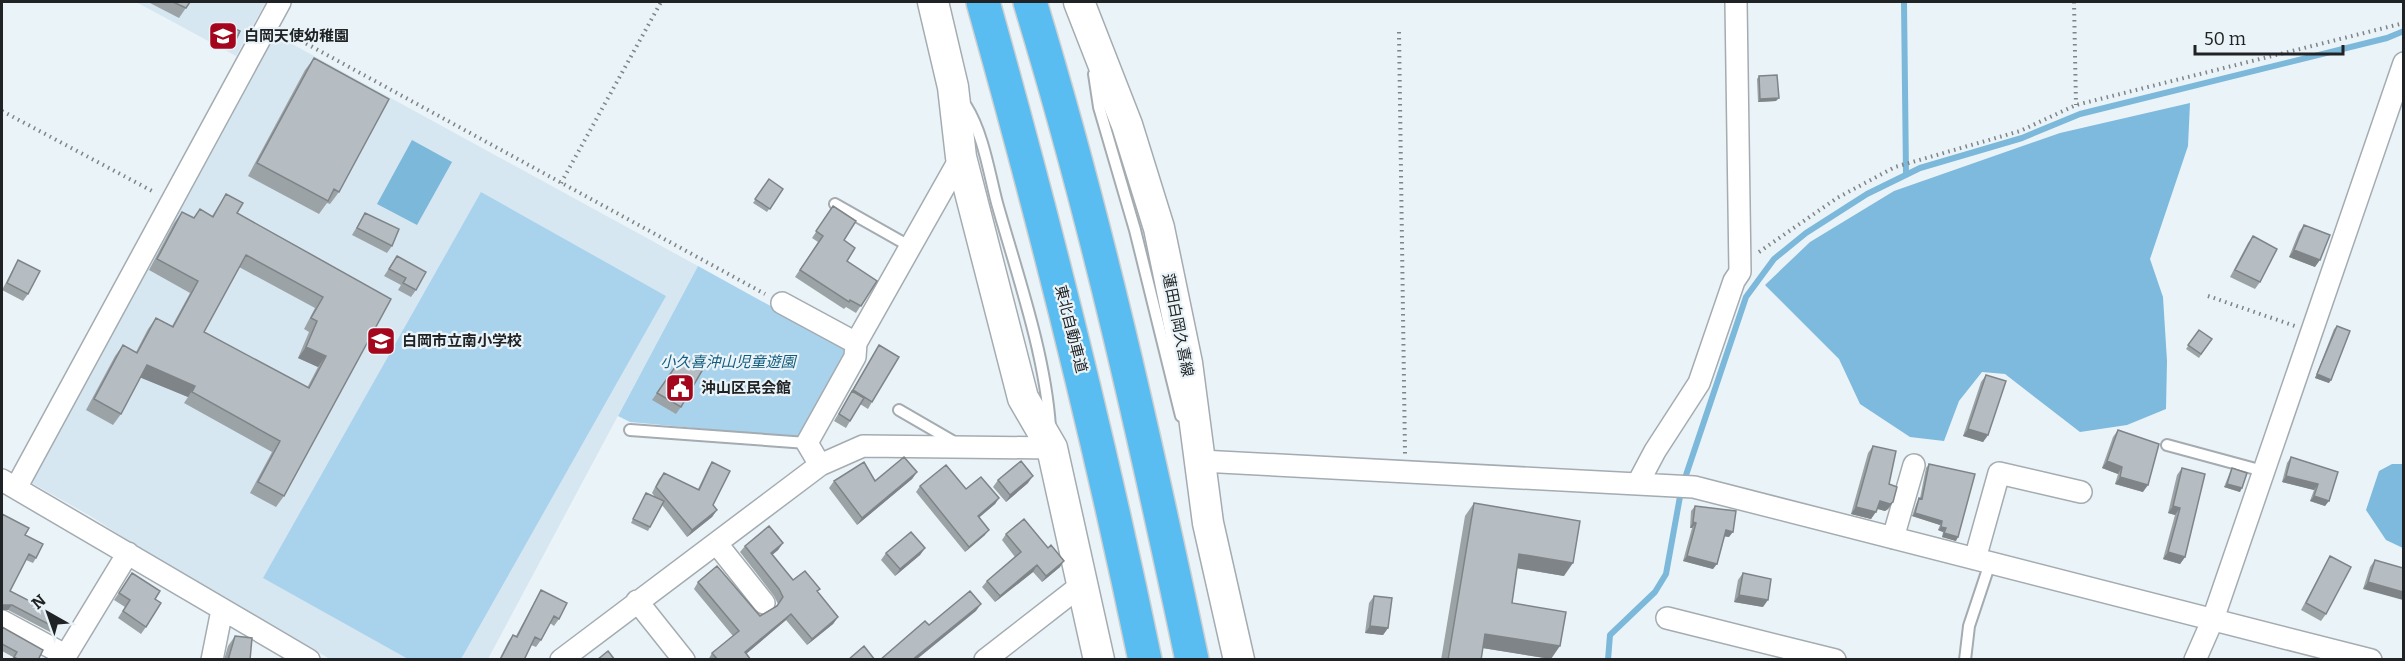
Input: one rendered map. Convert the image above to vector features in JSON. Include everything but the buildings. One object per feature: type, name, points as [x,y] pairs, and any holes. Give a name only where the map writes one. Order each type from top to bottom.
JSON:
[{"type":"highway","name":"東北自動車道","points":[[983,2],[1090,403],[1145,660]]},
{"type":"highway","points":[[1030,2],[1070,131],[1101,252],[1192,660]]},
{"type":"street","points":[[280,2],[171,201],[9,484],[222,610],[277,651],[309,660]]},
{"type":"street","points":[[933,2],[953,87],[961,157],[1023,398],[1052,448],[1084,583],[1099,660]]},
{"type":"street","name":"蓮田白岡久喜線","points":[[1079,2],[1127,125],[1153,207],[1187,363],[1208,523],[1239,660]]},
{"type":"street","points":[[1638,483],[1699,383],[1734,281],[1740,272],[1737,2]]},
{"type":"street","points":[[2195,660],[2213,620],[2403,63]]},
{"type":"street","points":[[820,465],[807,443],[855,357],[856,343],[961,157]]},
{"type":"street","points":[[782,303],[856,343]]},
{"type":"street","points":[[561,660],[820,465],[863,446],[1052,448]]},
{"type":"street","points":[[1201,461],[1694,487],[2371,660]]},
{"type":"street","points":[[1893,538],[1914,465]]},
{"type":"street","points":[[1982,560],[2000,473],[2080,492]]},
{"type":"street","points":[[717,543],[764,603]]},
{"type":"street","points":[[2,621],[64,658],[128,553]]},
{"type":"street","points":[[985,660],[1084,583]]},
{"type":"street","points":[[637,601],[684,660]]},
{"type":"street","points":[[212,660],[222,610]]},
{"type":"street","points":[[1667,618],[1835,660]]},
{"type":"lane","points":[[953,87],[969,111],[1004,225],[1048,395],[1052,448]]},
{"type":"lane","points":[[835,204],[910,247]]},
{"type":"lane","points":[[899,410],[963,447]]},
{"type":"lane","points":[[630,430],[807,443]]},
{"type":"lane","points":[[2167,445],[2263,471]]},
{"type":"lane","points":[[1965,660],[1982,560]]},
{"type":"path","points":[[561,183],[661,2]]},
{"type":"path","points":[[2074,2],[2076,105]]},
{"type":"path","points":[[1740,272],[1747,261],[1774,240],[1836,198],[1895,167],[2020,131],[2076,105],[2403,22]]},
{"type":"path","points":[[268,23],[782,303]]},
{"type":"path","points":[[1399,32],[1405,472]]},
{"type":"path","points":[[2,111],[171,201]]},
{"type":"path","points":[[2208,296],[2310,332]]},
{"type":"shaded area","name":"白岡天使幼稚園","points":[[136,2],[266,2],[236,56]]},
{"type":"shaded area","name":"白岡市立南小学校","points":[[272,33],[698,266],[488,659],[330,659],[173,570],[92,517],[30,482]]},
{"type":"shaded area","points":[[2190,103],[2188,146],[2150,259],[2163,297],[2167,361],[2166,409],[2127,425],[2080,432],[2005,374],[1982,372],[1959,401],[1944,441],[1910,437],[1860,404],[1839,359],[1765,285],[1810,242],[1894,191],[2060,133]]},
{"type":"shaded area","points":[[412,140],[452,162],[417,225],[377,204]]},
{"type":"shaded area","points":[[2392,464],[2403,464],[2403,548],[2386,540],[2366,510],[2379,471]]},
{"type":"green space","points":[[481,192],[666,296],[461,659],[408,659],[263,578]]},
{"type":"green space","name":"小久喜沖山児童遊園","points":[[698,266],[843,346],[850,354],[801,438],[630,422],[618,416]]},
{"type":"waterway","points":[[1904,2],[1906,175]]},
{"type":"waterway","points":[[1684,481],[1746,297],[1774,259],[1806,233],[1867,194],[1920,168],[2022,138],[2080,114],[2387,38],[2404,31]]},
{"type":"waterway","points":[[1608,660],[1610,635],[1655,592],[1666,574],[1681,491]]},
{"type":"place","name":"白岡天使幼稚園","points":[[223,36]]},
{"type":"place","name":"白岡市立南小学校","points":[[381,341]]},
{"type":"place","name":"沖山区民会館","points":[[680,388]]}]
